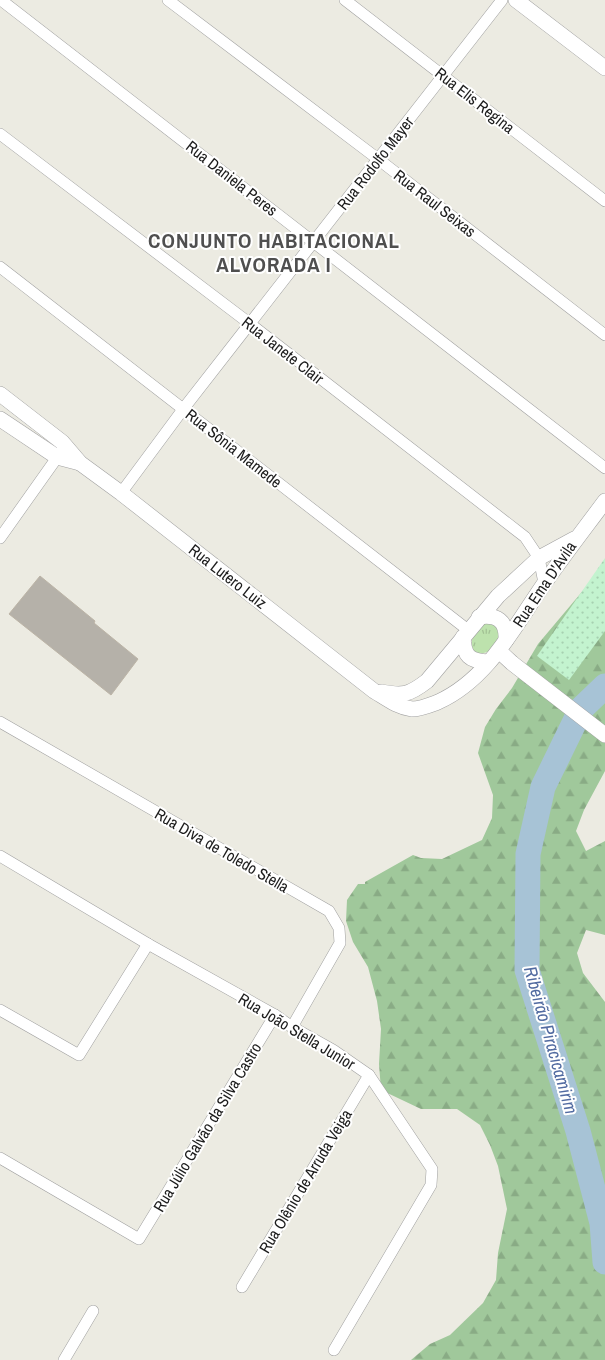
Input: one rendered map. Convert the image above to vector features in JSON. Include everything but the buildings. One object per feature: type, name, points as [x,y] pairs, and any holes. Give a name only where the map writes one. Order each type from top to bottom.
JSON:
[{"type":"street","name":"Rua Daniela Peres","points":[[1,0],[605,468]]},
{"type":"street","name":"Rua Raul Seixas","points":[[168,0],[378,159],[605,335]]},
{"type":"street","name":"Rua Elis Regina","points":[[345,0],[605,201]]},
{"type":"street","name":"Rua Rodolfo Mayer","points":[[121,493],[249,323],[502,0]]},
{"type":"street","points":[[516,0],[605,68]]},
{"type":"street","name":"Rua Janete Clair","points":[[0,134],[249,323],[525,537],[539,558],[544,583]]},
{"type":"street","name":"Rua Sônia Mamede","points":[[0,267],[184,408],[466,633]]},
{"type":"street","name":"Rua Lutero Luiz","points":[[0,394],[62,452]]},
{"type":"street","name":"Rua Lutero Luiz","points":[[0,419],[62,452],[121,493],[374,690]]},
{"type":"street","points":[[0,538],[62,452]]},
{"type":"street","points":[[577,537],[605,501]]},
{"type":"street","name":"Rua Ema D'Avila","points":[[374,690],[400,695],[414,691],[426,681],[498,596],[539,558],[577,537]]},
{"type":"street","name":"Rua Ema D'Avila","points":[[374,690],[395,704],[413,709],[430,706],[457,692],[503,646],[577,537]]},
{"type":"street","points":[[479,617],[490,615],[500,620],[507,630],[503,646],[512,663],[605,735]]},
{"type":"street","points":[[466,633],[464,648],[468,657],[477,661],[488,662]]},
{"type":"street","name":"Rua Diva de Toledo Stella","points":[[0,722],[329,911],[339,928],[340,943],[292,1027]]},
{"type":"street","name":"Rua João Stella Junior","points":[[0,856],[148,944],[334,1050],[369,1075],[432,1169],[431,1185],[334,1350]]},
{"type":"street","points":[[0,1010],[79,1055],[148,944]]},
{"type":"street","name":"Rua Júlio Galvão da Silva Castro","points":[[0,1158],[139,1239],[275,1016]]},
{"type":"street","name":"Rua Olênio de Arruda Veiga","points":[[242,1287],[369,1075]]},
{"type":"street","points":[[64,1360],[93,1311]]},
{"type":"green space","points":[[605,558],[605,631],[569,680],[537,656]]},
{"type":"green space","points":[[605,560],[605,771],[584,810],[576,831],[586,851],[605,841],[605,935],[586,930],[577,953],[583,973],[605,1002],[605,1360],[411,1360],[430,1344],[450,1335],[483,1303],[496,1280],[498,1253],[507,1209],[498,1166],[480,1125],[457,1109],[421,1109],[381,1090],[379,1064],[381,1029],[377,1001],[368,967],[353,942],[346,921],[347,900],[358,884],[365,884],[365,882],[413,855],[421,858],[442,859],[482,840],[492,818],[493,795],[478,753],[485,727],[512,688],[538,644],[586,587]]},
{"type":"green space","points":[[484,623],[499,625],[499,636],[495,645],[489,651],[478,654],[473,650],[472,642],[474,635]]},
{"type":"waterway","name":"Ribeirão Piracicamirim","points":[[605,686],[581,709],[543,787],[528,854],[527,970],[578,1131],[602,1223],[605,1262]]},
{"type":"district","name":"CONJUNTO HABITACIONAL ALVORADA I","points":[[274,252]]}]
